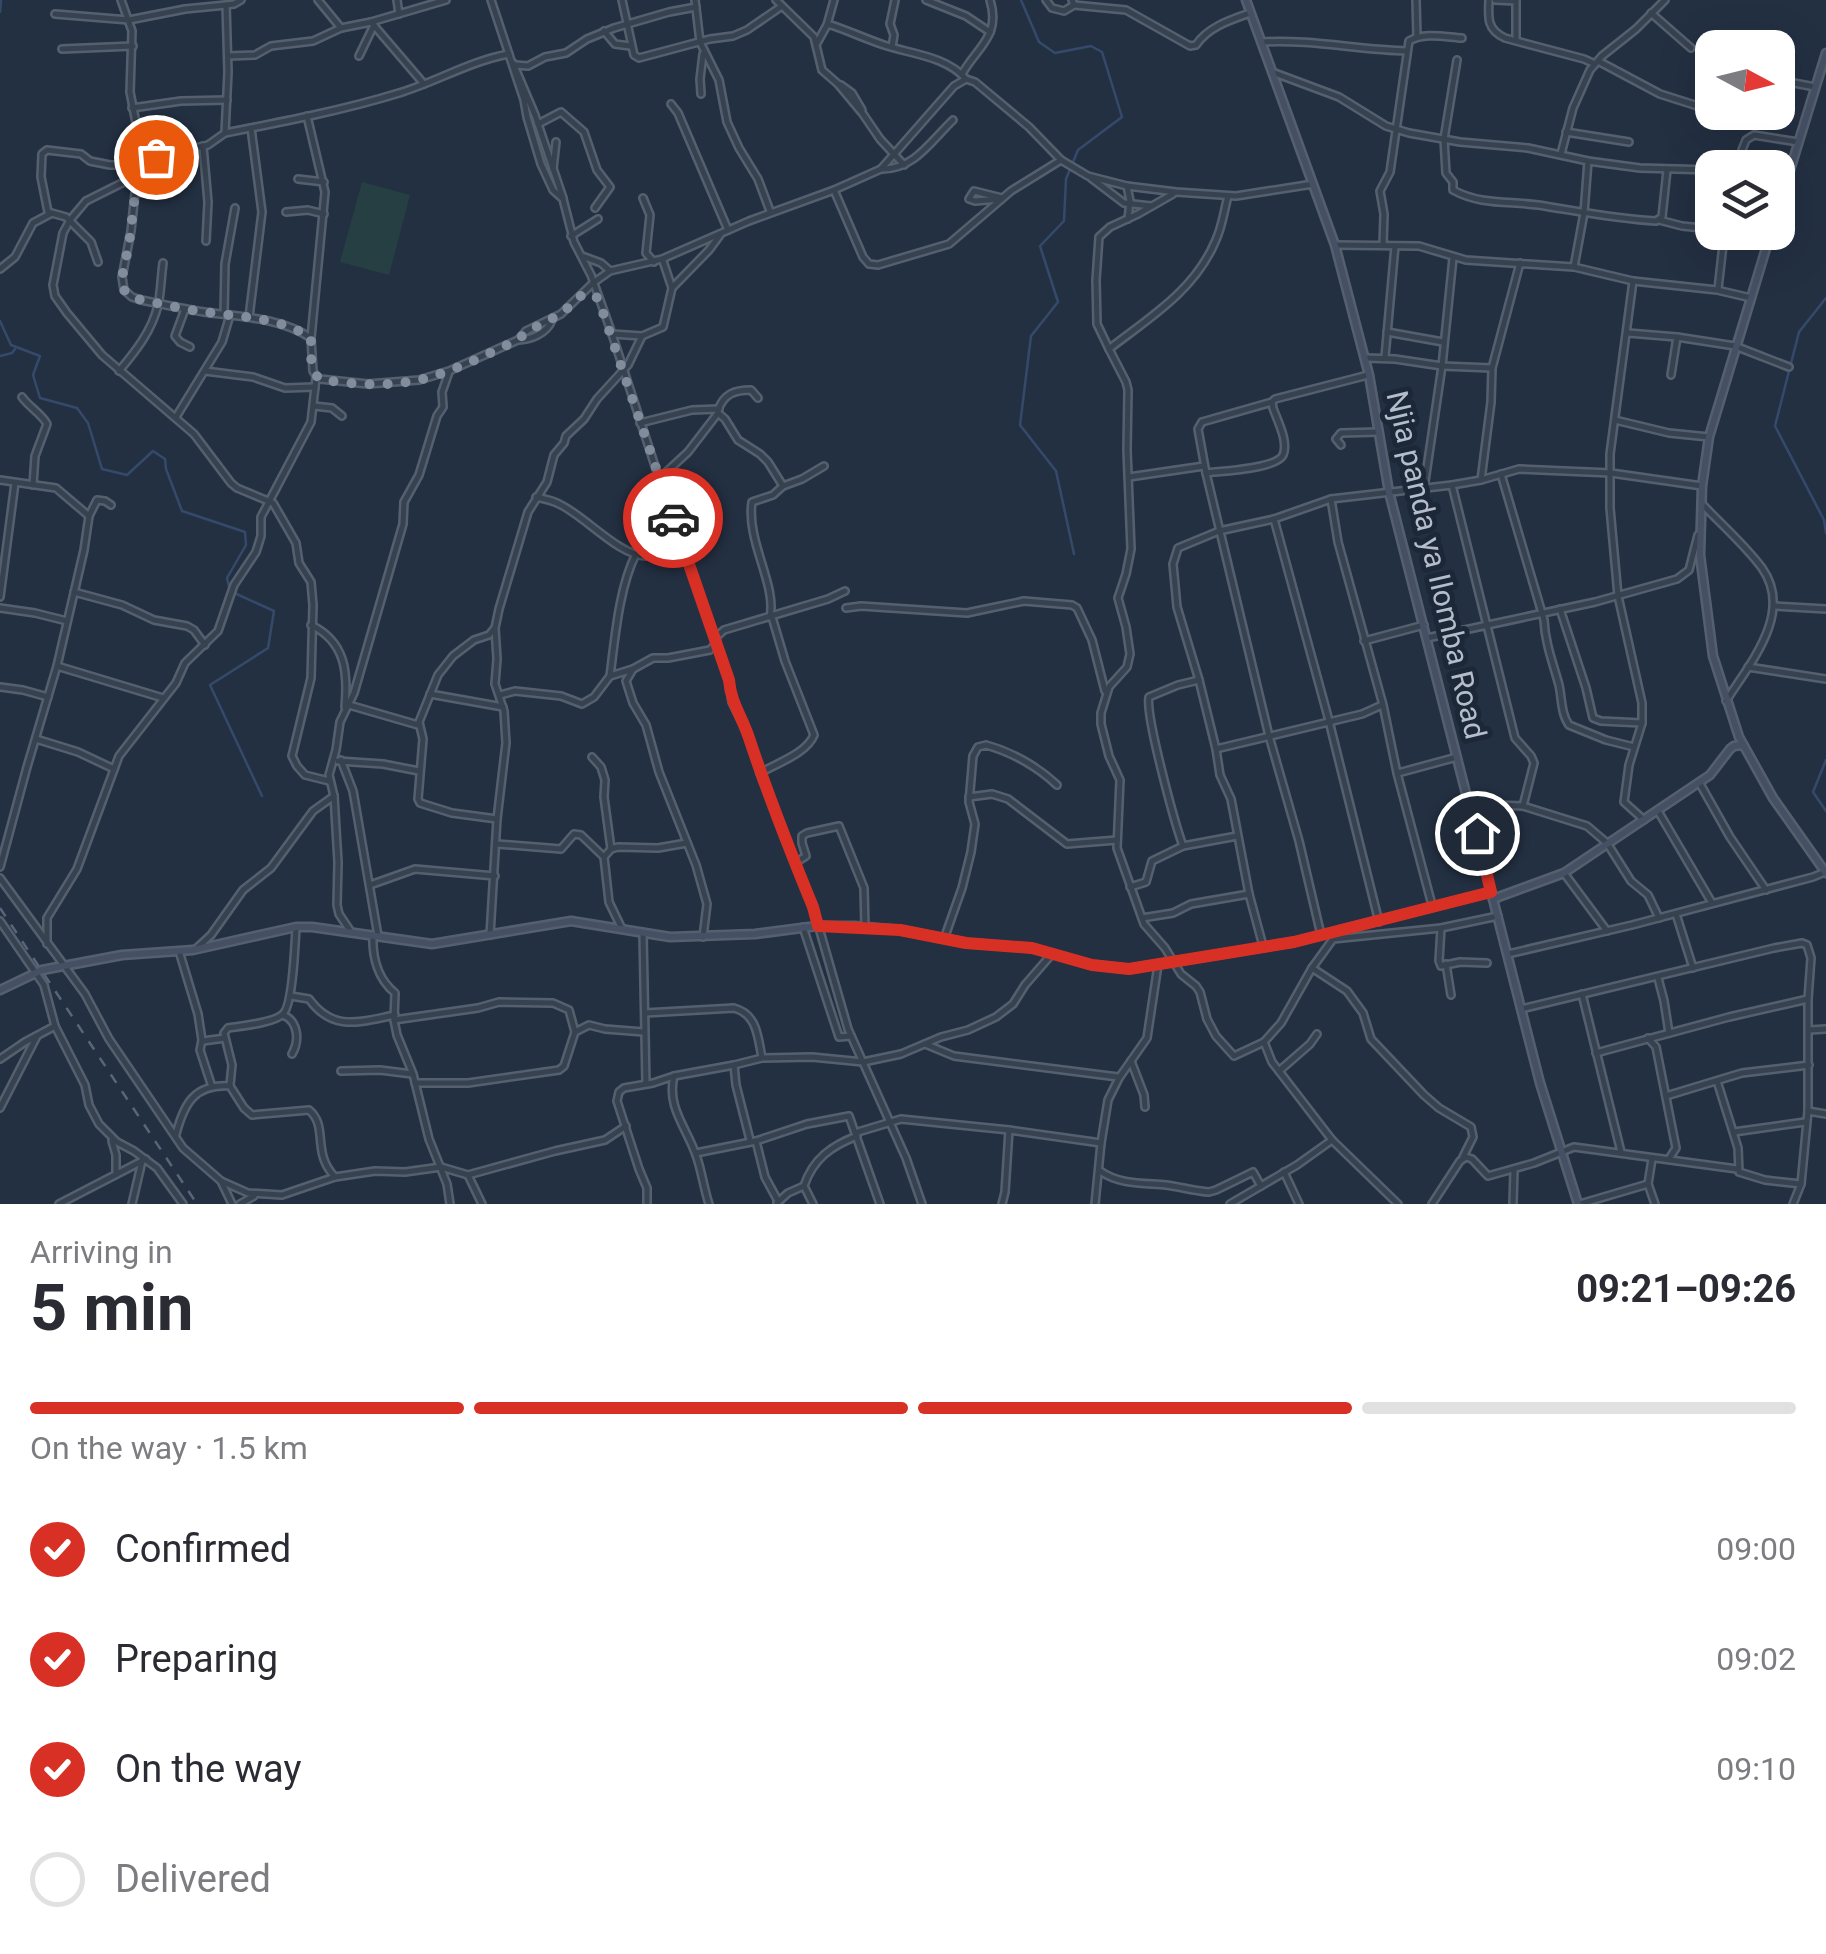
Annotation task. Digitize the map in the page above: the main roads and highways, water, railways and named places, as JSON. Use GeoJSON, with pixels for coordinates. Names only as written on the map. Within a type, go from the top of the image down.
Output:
{"type":"FeatureCollection","features":[{"type":"Feature","properties":{"kind":"main road","name":"Njia panda ya Ilomba Road"},"geometry":{"type":"LineString","coordinates":[[1246,0],[1335,245],[1369,375],[1390,492],[1492,896],[1540,1083],[1579,1204]]}},
{"type":"Feature","properties":{"kind":"main road"},"geometry":{"type":"LineString","coordinates":[[1795,150],[1826,53]]}},
{"type":"Feature","properties":{"kind":"main road"},"geometry":{"type":"LineString","coordinates":[[1765,250],[1710,437],[1702,486],[1700,555],[1713,656],[1742,745],[1772,798],[1826,873]]}},
{"type":"Feature","properties":{"kind":"main road"},"geometry":{"type":"LineString","coordinates":[[0,990],[36,972],[63,966],[122,955],[195,950],[296,927],[432,944],[571,921],[643,934],[704,937],[818,926],[866,927],[966,943],[1032,948],[1092,965],[1129,969],[1158,965],[1294,942],[1432,905],[1492,896],[1564,873],[1699,782],[1730,749],[1742,745]]}},
{"type":"Feature","properties":{"kind":"waterway"},"geometry":{"type":"LineString","coordinates":[[0,12],[1,0]]}},
{"type":"Feature","properties":{"kind":"waterway"},"geometry":{"type":"LineString","coordinates":[[1021,0],[1039,42],[1055,53],[1091,46],[1102,52],[1122,117],[1078,150],[1066,179],[1064,221],[1040,246],[1058,302],[1031,336],[1020,425],[1056,471],[1074,554]]}},
{"type":"Feature","properties":{"kind":"waterway"},"geometry":{"type":"LineString","coordinates":[[1826,298],[1799,332],[1775,426],[1824,520],[1826,533]]}},
{"type":"Feature","properties":{"kind":"waterway"},"geometry":{"type":"LineString","coordinates":[[0,321],[11,345],[40,356],[33,375],[40,398],[77,408],[88,423],[102,469],[127,475],[153,451],[165,459],[182,511],[245,532],[246,545],[227,578],[230,591],[274,611],[268,648],[210,685],[262,796]]}},
{"type":"Feature","properties":{"kind":"waterway"},"geometry":{"type":"LineString","coordinates":[[0,356],[15,349]]}},
{"type":"Feature","properties":{"kind":"waterway"},"geometry":{"type":"LineString","coordinates":[[1826,760],[1813,792],[1826,811]]}},
{"type":"Feature","properties":{"kind":"railway"},"geometry":{"type":"LineString","coordinates":[[0,908],[197,1204]]}}]}
